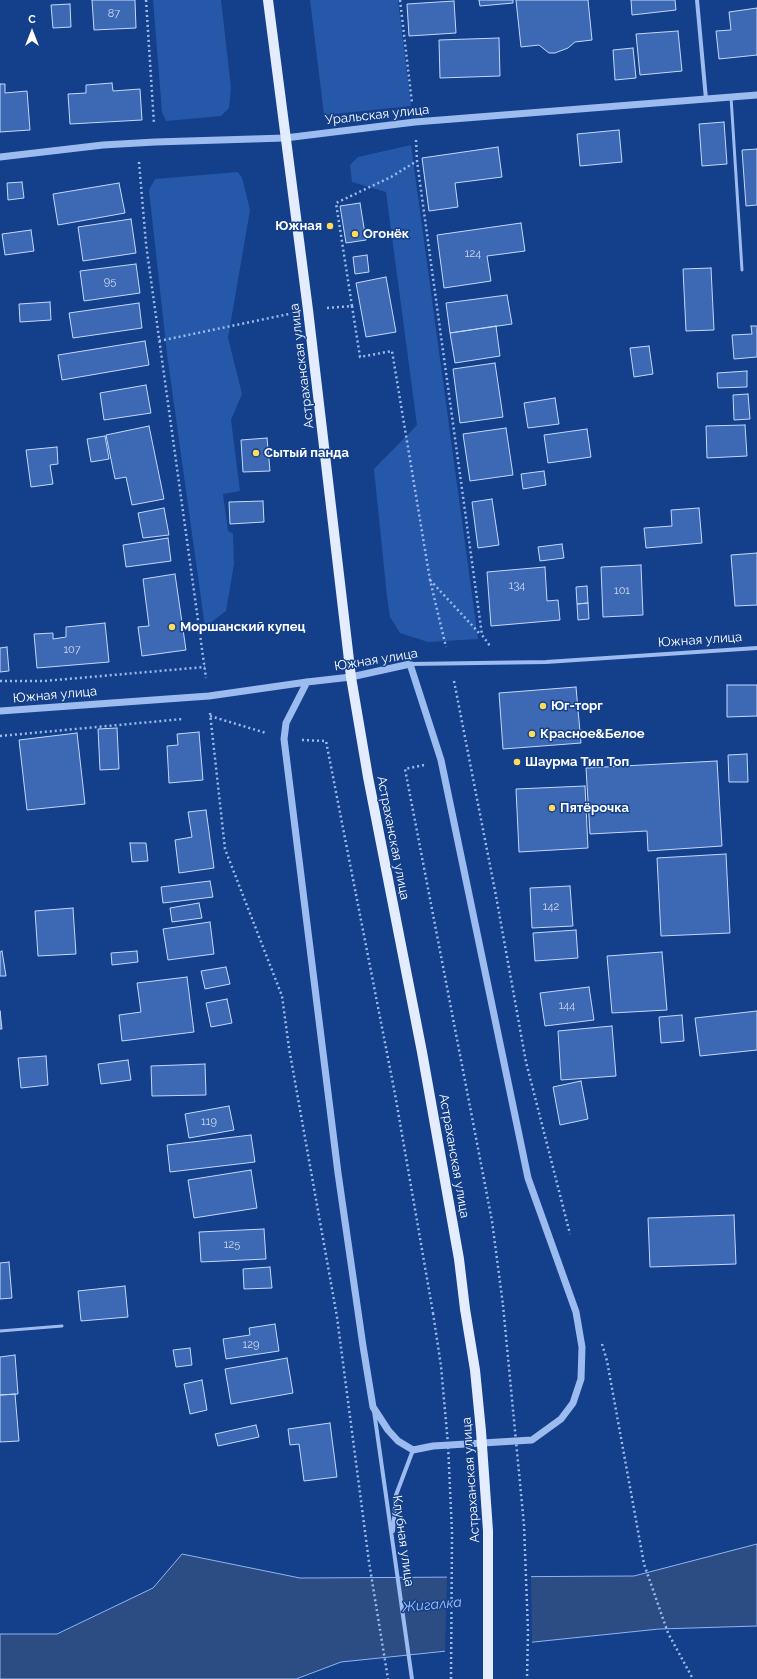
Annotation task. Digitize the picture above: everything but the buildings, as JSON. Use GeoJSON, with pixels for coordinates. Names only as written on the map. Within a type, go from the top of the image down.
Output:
{"type":"FeatureCollection","features":[{"type":"Feature","properties":{"kind":"main road","name":"Астраханская улица"},"geometry":{"type":"LineString","coordinates":[[268,0],[310,324],[351,677],[368,777],[422,1052],[459,1259],[476,1377],[488,1530],[488,1679]]}},
{"type":"Feature","properties":{"kind":"street"},"geometry":{"type":"LineString","coordinates":[[696,0],[706,100]]}},
{"type":"Feature","properties":{"kind":"street","name":"Уральская улица"},"geometry":{"type":"LineString","coordinates":[[0,157],[103,145],[285,138],[415,122],[706,100],[757,94]]}},
{"type":"Feature","properties":{"kind":"street","name":"Южная улица"},"geometry":{"type":"LineString","coordinates":[[0,712],[209,696],[351,677],[410,664],[546,662],[757,648]]}},
{"type":"Feature","properties":{"kind":"street"},"geometry":{"type":"LineString","coordinates":[[307,682],[286,723],[284,739],[338,1173],[373,1406],[388,1430],[398,1440],[413,1450],[433,1446],[532,1440],[561,1419],[573,1403],[581,1379],[582,1347],[576,1312],[528,1178],[441,760],[410,664]]}},
{"type":"Feature","properties":{"kind":"street","name":"Клубная улица"},"geometry":{"type":"LineString","coordinates":[[373,1406],[412,1679]]}},
{"type":"Feature","properties":{"kind":"street"},"geometry":{"type":"LineString","coordinates":[[392,1540],[396,1495],[413,1450]]}},
{"type":"Feature","properties":{"kind":"lane"},"geometry":{"type":"LineString","coordinates":[[731,97],[742,270]]}},
{"type":"Feature","properties":{"kind":"lane"},"geometry":{"type":"LineString","coordinates":[[0,1331],[62,1326]]}},
{"type":"Feature","properties":{"kind":"path"},"geometry":{"type":"LineString","coordinates":[[146,0],[156,142]]}},
{"type":"Feature","properties":{"kind":"path"},"geometry":{"type":"LineString","coordinates":[[400,0],[415,122],[417,161],[482,635]]}},
{"type":"Feature","properties":{"kind":"path"},"geometry":{"type":"LineString","coordinates":[[138,144],[146,244],[209,696],[225,849],[282,996],[289,1048],[337,1318],[369,1562],[388,1679]]}},
{"type":"Feature","properties":{"kind":"path"},"geometry":{"type":"LineString","coordinates":[[352,306],[336,203],[391,177],[417,161]]}},
{"type":"Feature","properties":{"kind":"path"},"geometry":{"type":"LineString","coordinates":[[430,580],[482,635],[500,662]]}},
{"type":"Feature","properties":{"kind":"path"},"geometry":{"type":"LineString","coordinates":[[0,682],[44,681],[205,667]]}},
{"type":"Feature","properties":{"kind":"path"},"geometry":{"type":"LineString","coordinates":[[210,716],[284,739],[326,741],[395,1094],[441,1366],[448,1444],[452,1533],[451,1679]]}},
{"type":"Feature","properties":{"kind":"path"},"geometry":{"type":"LineString","coordinates":[[0,736],[186,718]]}},
{"type":"Feature","properties":{"kind":"path"},"geometry":{"type":"LineString","coordinates":[[468,752],[405,769],[492,1221],[503,1304],[524,1525],[528,1631],[527,1679]]}},
{"type":"Feature","properties":{"kind":"path"},"geometry":{"type":"LineString","coordinates":[[644,1564],[668,1633],[693,1679]]}},
{"type":"Feature","properties":{"kind":"shaded area"},"geometry":{"type":"Polygon","coordinates":[[[153,0],[221,0],[231,88],[229,108],[221,116],[166,121],[162,112],[153,0]]]}},
{"type":"Feature","properties":{"kind":"shaded area"},"geometry":{"type":"Polygon","coordinates":[[[310,0],[398,0],[411,106],[324,115],[310,0]]]}},
{"type":"Feature","properties":{"kind":"shaded area"},"geometry":{"type":"Polygon","coordinates":[[[411,145],[478,639],[428,642],[400,633],[390,617],[387,597],[374,469],[417,425],[386,192],[352,182],[350,165],[358,157],[411,145]]]}},
{"type":"Feature","properties":{"kind":"shaded area"},"geometry":{"type":"Polygon","coordinates":[[[238,172],[242,178],[250,210],[228,338],[242,394],[231,420],[240,491],[223,494],[228,531],[233,534],[234,564],[226,611],[205,627],[167,354],[149,190],[155,179],[238,172]]]}},
{"type":"Feature","properties":{"kind":"water","name":"Жигалка"},"geometry":{"type":"Polygon","coordinates":[[[757,1544],[757,1626],[659,1629],[341,1662],[296,1679],[0,1679],[0,1634],[57,1634],[153,1588],[182,1554],[300,1578],[634,1576],[757,1544]]]}},
{"type":"Feature","properties":{"kind":"pier"},"geometry":{"type":"Polygon","coordinates":[[[531,1575],[532,1644],[445,1653],[447,1576],[531,1575]]]}},
{"type":"Feature","properties":{"kind":"place","name":"Южная"},"geometry":{"type":"Point","coordinates":[330,226]}},
{"type":"Feature","properties":{"kind":"place","name":"Огонёк"},"geometry":{"type":"Point","coordinates":[355,234]}},
{"type":"Feature","properties":{"kind":"place","name":"Сытый панда"},"geometry":{"type":"Point","coordinates":[256,453]}},
{"type":"Feature","properties":{"kind":"place","name":"Моршанский купец"},"geometry":{"type":"Point","coordinates":[172,627]}},
{"type":"Feature","properties":{"kind":"place","name":"Юг-торг"},"geometry":{"type":"Point","coordinates":[543,706]}},
{"type":"Feature","properties":{"kind":"place","name":"Красное&Белое"},"geometry":{"type":"Point","coordinates":[532,734]}},
{"type":"Feature","properties":{"kind":"place","name":"Шаурма Тип Топ"},"geometry":{"type":"Point","coordinates":[517,762]}},
{"type":"Feature","properties":{"kind":"place","name":"Пятёрочка"},"geometry":{"type":"Point","coordinates":[552,808]}}]}
